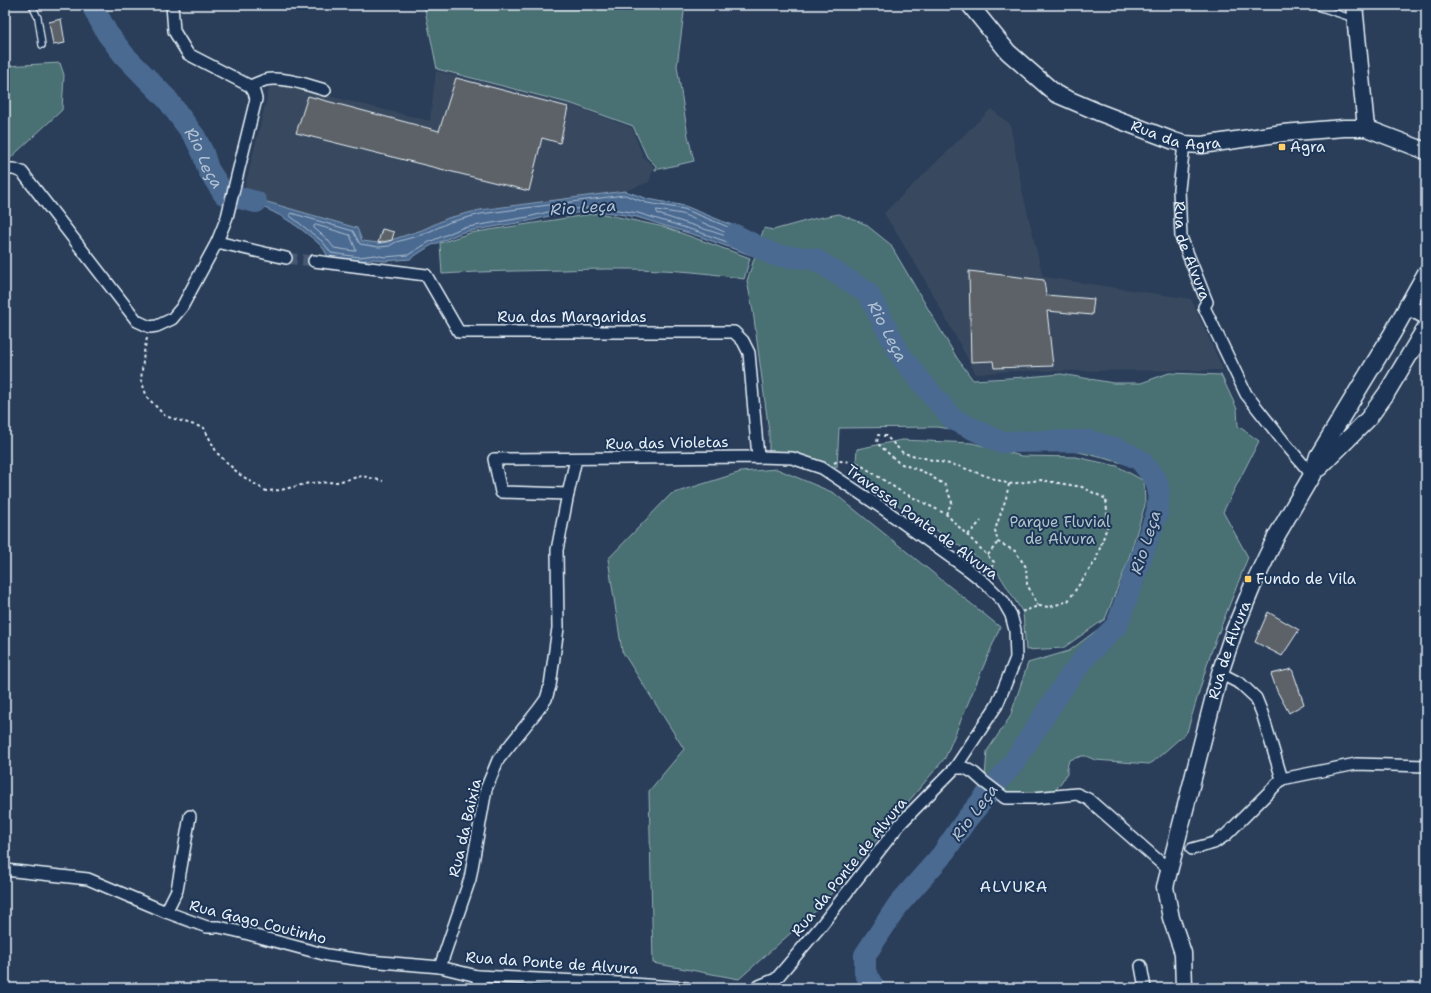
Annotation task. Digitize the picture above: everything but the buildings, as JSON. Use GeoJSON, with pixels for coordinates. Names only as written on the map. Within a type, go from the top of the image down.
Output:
{"type":"FeatureCollection","features":[{"type":"Feature","properties":{"kind":"street"},"geometry":{"type":"LineString","coordinates":[[5,169],[14,169],[22,172],[130,314],[137,321],[150,327],[157,326],[172,319],[182,307],[217,242],[227,217],[256,99],[250,86],[188,54],[174,31],[172,5]]}},
{"type":"Feature","properties":{"kind":"street","name":"Rua da Agra"},"geometry":{"type":"LineString","coordinates":[[970,5],[1008,52],[1056,94],[1098,112],[1184,144],[1202,145],[1283,133],[1344,128],[1366,128],[1424,151]]}},
{"type":"Feature","properties":{"kind":"street"},"geometry":{"type":"LineString","coordinates":[[1355,12],[1366,128]]}},
{"type":"Feature","properties":{"kind":"street"},"geometry":{"type":"LineString","coordinates":[[250,86],[266,80],[278,80],[290,81],[325,90]]}},
{"type":"Feature","properties":{"kind":"street","name":"Rua de Alvura"},"geometry":{"type":"LineString","coordinates":[[1184,144],[1180,189],[1181,237],[1207,302],[1204,307],[1246,394],[1283,441],[1312,474],[1277,535],[1234,631],[1220,673],[1165,886],[1171,918],[1183,954],[1185,981],[1184,988]]}},
{"type":"Feature","properties":{"kind":"street"},"geometry":{"type":"LineString","coordinates":[[217,242],[286,258]]}},
{"type":"Feature","properties":{"kind":"street","name":"Rua das Margaridas"},"geometry":{"type":"LineString","coordinates":[[314,261],[426,275],[458,332],[734,332],[743,341],[748,353],[758,457]]}},
{"type":"Feature","properties":{"kind":"street"},"geometry":{"type":"LineString","coordinates":[[1312,474],[1318,456],[1408,306],[1421,294],[1426,273]]}},
{"type":"Feature","properties":{"kind":"street"},"geometry":{"type":"LineString","coordinates":[[1408,306],[1426,316]]}},
{"type":"Feature","properties":{"kind":"street"},"geometry":{"type":"LineString","coordinates":[[1312,474],[1368,419],[1386,394],[1426,327]]}},
{"type":"Feature","properties":{"kind":"street","name":"Rua das Violetas"},"geometry":{"type":"LineString","coordinates":[[568,494],[501,492],[494,459],[758,457]]}},
{"type":"Feature","properties":{"kind":"street","name":"Travessa Ponte de Alvura"},"geometry":{"type":"LineString","coordinates":[[758,457],[792,458],[822,468],[885,510],[970,571],[985,583],[1002,601],[1011,616],[1015,630],[1016,658],[997,705],[954,768]]}},
{"type":"Feature","properties":{"kind":"street","name":"Rua da Baixia"},"geometry":{"type":"LineString","coordinates":[[440,967],[470,879],[486,790],[498,760],[546,699],[550,686],[558,628],[557,550],[576,459]]}},
{"type":"Feature","properties":{"kind":"street"},"geometry":{"type":"LineString","coordinates":[[1220,673],[1241,684],[1256,698],[1282,779]]}},
{"type":"Feature","properties":{"kind":"street"},"geometry":{"type":"LineString","coordinates":[[1192,850],[1214,843],[1226,835],[1282,779],[1356,764],[1426,766]]}},
{"type":"Feature","properties":{"kind":"street"},"geometry":{"type":"LineString","coordinates":[[954,768],[965,768],[974,773],[1005,798],[1034,798],[1077,794],[1088,799],[1169,870]]}},
{"type":"Feature","properties":{"kind":"street","name":"Rua da Ponte de Alvura"},"geometry":{"type":"LineString","coordinates":[[754,988],[776,979],[820,927],[900,824],[954,768]]}},
{"type":"Feature","properties":{"kind":"street"},"geometry":{"type":"LineString","coordinates":[[166,912],[177,890],[190,816]]}},
{"type":"Feature","properties":{"kind":"street","name":"Rua Gago Coutinho"},"geometry":{"type":"LineString","coordinates":[[5,870],[88,879],[166,912],[207,927],[219,927],[241,932],[327,955],[369,961],[440,967]]}},
{"type":"Feature","properties":{"kind":"street"},"geometry":{"type":"LineString","coordinates":[[1141,966],[1145,988]]}},
{"type":"Feature","properties":{"kind":"street","name":"Rua da Ponte de Alvura"},"geometry":{"type":"LineString","coordinates":[[440,967],[477,976],[686,988]]}},
{"type":"Feature","properties":{"kind":"street"},"geometry":{"type":"LineString","coordinates":[[477,976],[480,988]]}},
{"type":"Feature","properties":{"kind":"street"},"geometry":{"type":"LineString","coordinates":[[618,983],[629,988]]}},
{"type":"Feature","properties":{"kind":"lane"},"geometry":{"type":"LineString","coordinates":[[32,5],[38,18],[42,45]]}},
{"type":"Feature","properties":{"kind":"lane"},"geometry":{"type":"LineString","coordinates":[[1312,5],[1355,12]]}},
{"type":"Feature","properties":{"kind":"path"},"geometry":{"type":"LineString","coordinates":[[150,327],[144,352],[141,380],[147,397],[165,416],[204,428],[217,453],[239,474],[266,491],[281,490],[309,483],[337,482],[362,476],[383,481]]}},
{"type":"Feature","properties":{"kind":"path"},"geometry":{"type":"LineString","coordinates":[[946,514],[952,502],[945,485],[924,472],[899,463],[877,443],[878,435],[886,436],[904,453],[958,466],[1009,484],[1041,480],[1082,487],[1106,499],[1108,524],[1096,560],[1068,601],[1050,607],[1038,606],[1011,616]]}},
{"type":"Feature","properties":{"kind":"path"},"geometry":{"type":"LineString","coordinates":[[822,468],[838,461],[856,462],[900,491],[946,514],[994,562],[985,583]]}},
{"type":"Feature","properties":{"kind":"path"},"geometry":{"type":"LineString","coordinates":[[1009,484],[1006,498],[995,530],[998,542],[1015,551],[1026,567],[1027,584],[1038,606]]}},
{"type":"Feature","properties":{"kind":"path"},"geometry":{"type":"LineString","coordinates":[[968,535],[981,521]]}},
{"type":"Feature","properties":{"kind":"path"},"geometry":{"type":"LineString","coordinates":[[988,556],[998,542]]}},
{"type":"Feature","properties":{"kind":"shaded area"},"geometry":{"type":"Polygon","coordinates":[[[436,71],[568,104],[632,128],[643,157],[654,166],[649,182],[625,191],[480,210],[448,218],[422,230],[389,242],[379,243],[362,241],[357,228],[350,225],[243,195],[271,82],[430,121],[436,71]]]}},
{"type":"Feature","properties":{"kind":"shaded area"},"geometry":{"type":"Polygon","coordinates":[[[991,109],[1010,124],[1022,190],[1043,277],[1191,299],[1223,370],[1011,371],[976,374],[921,273],[884,213],[991,109]]]}},
{"type":"Feature","properties":{"kind":"green space"},"geometry":{"type":"Polygon","coordinates":[[[424,5],[685,5],[677,66],[688,136],[694,161],[655,170],[656,166],[647,157],[633,126],[572,104],[437,69],[424,5]]]}},
{"type":"Feature","properties":{"kind":"green space"},"geometry":{"type":"Polygon","coordinates":[[[60,63],[64,75],[62,110],[5,163],[5,66],[60,63]]]}},
{"type":"Feature","properties":{"kind":"green space"},"geometry":{"type":"Polygon","coordinates":[[[599,213],[664,227],[750,258],[744,279],[722,275],[677,271],[631,269],[502,271],[442,274],[440,243],[470,233],[599,213]]]}},
{"type":"Feature","properties":{"kind":"green space"},"geometry":{"type":"Polygon","coordinates":[[[839,214],[865,224],[890,244],[957,358],[973,380],[1061,374],[1113,383],[1141,383],[1169,373],[1221,375],[1237,409],[1238,426],[1259,441],[1223,512],[1248,557],[1210,655],[1187,732],[1153,762],[1149,764],[1095,760],[1086,756],[1069,760],[1067,774],[1053,794],[1006,795],[985,777],[987,751],[1010,717],[1028,663],[1069,651],[1109,621],[1149,513],[1150,486],[1135,466],[1079,452],[993,444],[959,430],[936,427],[839,428],[837,467],[794,456],[769,454],[769,432],[753,311],[747,281],[764,228],[773,230],[813,219],[839,214]]]}},
{"type":"Feature","properties":{"kind":"green space","name":"Parque Fluvial de Alvura"},"geometry":{"type":"Polygon","coordinates":[[[902,440],[972,443],[1021,456],[1076,457],[1117,466],[1144,481],[1145,505],[1127,564],[1105,619],[1063,648],[1026,650],[1023,613],[997,571],[855,476],[857,449],[902,440]]]}},
{"type":"Feature","properties":{"kind":"green space"},"geometry":{"type":"Polygon","coordinates":[[[777,469],[834,493],[1000,627],[945,758],[820,907],[739,979],[653,963],[649,791],[684,749],[622,651],[608,559],[671,494],[741,472],[777,469]]]}},
{"type":"Feature","properties":{"kind":"water"},"geometry":{"type":"Polygon","coordinates":[[[625,191],[648,199],[685,206],[744,230],[771,244],[751,255],[698,236],[637,217],[599,211],[553,215],[529,221],[463,232],[430,246],[410,259],[385,261],[375,259],[359,261],[328,257],[322,247],[311,237],[280,215],[256,205],[245,203],[235,204],[239,192],[243,195],[357,228],[362,241],[379,243],[389,242],[422,230],[448,218],[480,210],[625,191]]]}},
{"type":"Feature","properties":{"kind":"waterway","name":"Rio Leça"},"geometry":{"type":"LineString","coordinates":[[92,5],[107,33],[124,55],[167,99],[195,137],[203,153],[208,169],[224,194],[256,202]]}},
{"type":"Feature","properties":{"kind":"waterway","name":"Rio Leça"},"geometry":{"type":"LineString","coordinates":[[735,235],[774,255],[815,259],[868,293],[901,356],[953,419],[1000,442],[1088,441],[1118,449],[1140,460],[1156,480],[1159,493],[1157,513],[1117,625],[1086,656],[1069,678],[1014,762],[966,820],[942,855],[898,905],[865,955],[865,972],[874,988]]}},
{"type":"Feature","properties":{"kind":"tunnel"},"geometry":{"type":"LineString","coordinates":[[286,258],[314,261]]}},
{"type":"Feature","properties":{"kind":"place","name":"Agra"},"geometry":{"type":"Point","coordinates":[1282,147]}},
{"type":"Feature","properties":{"kind":"place","name":"Fundo de Vila"},"geometry":{"type":"Point","coordinates":[1248,579]}},
{"type":"Feature","properties":{"kind":"district","name":"ALVURA"},"geometry":{"type":"Point","coordinates":[1014,886]}}]}
